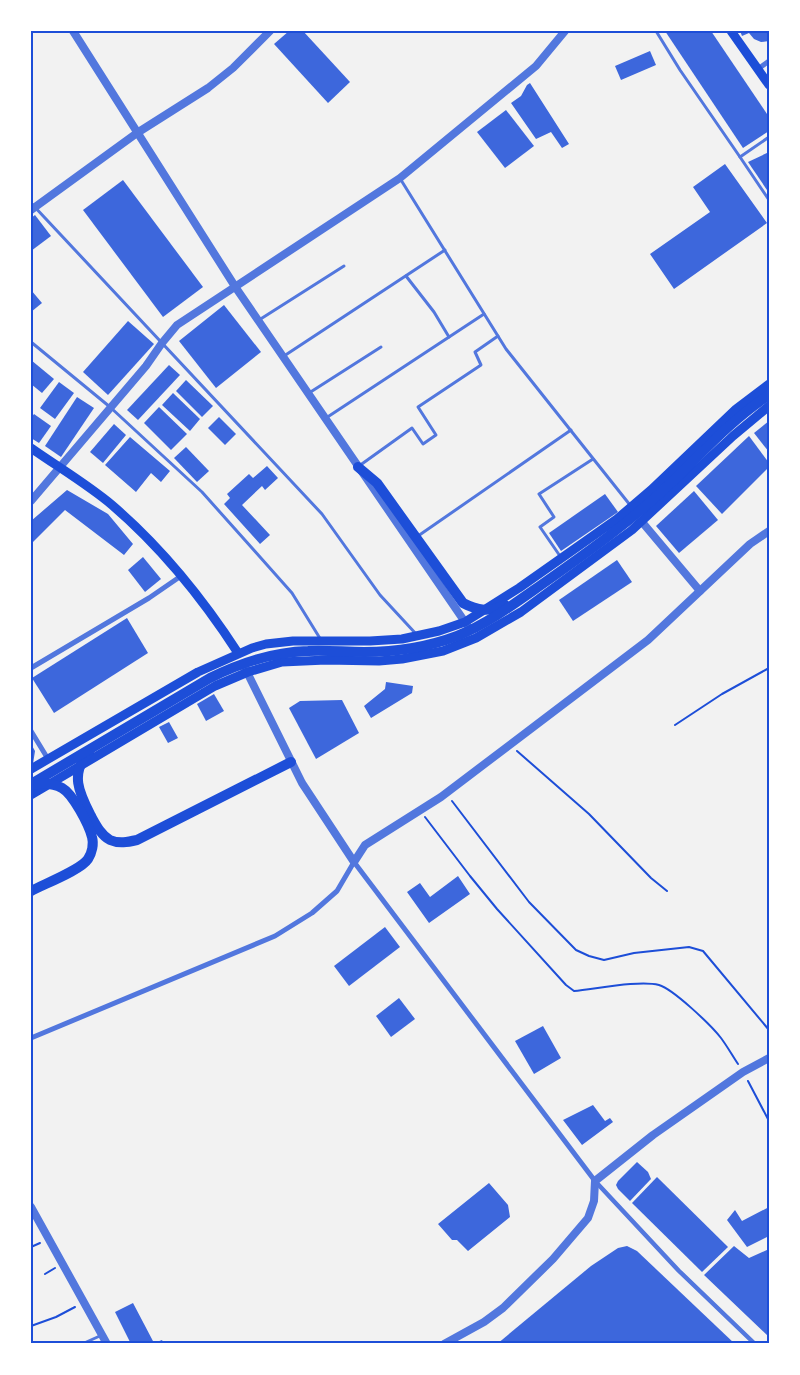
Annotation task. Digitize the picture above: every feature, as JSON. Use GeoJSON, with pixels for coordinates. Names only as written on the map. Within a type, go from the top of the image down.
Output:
{"type":"FeatureCollection","features":[{"type":"Feature","properties":{"kind":"main road"},"geometry":{"type":"LineString","coordinates":[[731,31],[769,85]]}},
{"type":"Feature","properties":{"kind":"main road"},"geometry":{"type":"LineString","coordinates":[[31,769],[198,672],[238,653],[266,644],[321,640],[370,641],[402,639],[465,622],[506,597],[632,508],[730,414],[769,384]]}},
{"type":"Feature","properties":{"kind":"main road"},"geometry":{"type":"LineString","coordinates":[[31,784],[210,678],[238,665],[268,657],[305,651],[373,652],[424,645],[456,636],[476,627],[522,598],[625,524],[726,429],[769,394]]}},
{"type":"Feature","properties":{"kind":"main road"},"geometry":{"type":"LineString","coordinates":[[31,795],[215,686],[248,672],[282,662],[301,660],[379,661],[409,658],[443,651],[476,638],[542,597],[608,550],[642,522],[733,436],[769,406]]}},
{"type":"Feature","properties":{"kind":"main road"},"geometry":{"type":"LineString","coordinates":[[31,448],[112,505],[152,544],[212,615],[238,653]]}},
{"type":"Feature","properties":{"kind":"main road"},"geometry":{"type":"LineString","coordinates":[[358,467],[377,483],[463,603],[478,610],[487,610],[522,598]]}},
{"type":"Feature","properties":{"kind":"main road"},"geometry":{"type":"LineString","coordinates":[[93,748],[82,762],[79,770],[78,789],[98,829],[108,839],[115,842],[136,840],[291,762]]}},
{"type":"Feature","properties":{"kind":"main road"},"geometry":{"type":"LineString","coordinates":[[31,784],[55,785],[67,792],[90,830],[93,842],[90,855],[82,865],[31,891]]}},
{"type":"Feature","properties":{"kind":"street"},"geometry":{"type":"LineString","coordinates":[[73,31],[236,288],[476,638]]}},
{"type":"Feature","properties":{"kind":"street"},"geometry":{"type":"LineString","coordinates":[[32,207],[137,133],[208,88],[232,68],[270,31]]}},
{"type":"Feature","properties":{"kind":"street"},"geometry":{"type":"LineString","coordinates":[[31,501],[146,366],[162,343],[178,325],[400,178],[536,66],[565,31]]}},
{"type":"Feature","properties":{"kind":"street"},"geometry":{"type":"LineString","coordinates":[[758,69],[769,62]]}},
{"type":"Feature","properties":{"kind":"street"},"geometry":{"type":"LineString","coordinates":[[642,522],[700,591]]}},
{"type":"Feature","properties":{"kind":"street"},"geometry":{"type":"LineString","coordinates":[[31,1038],[275,936],[312,913],[337,891],[365,845],[446,793],[648,640],[750,544],[769,531]]}},
{"type":"Feature","properties":{"kind":"street"},"geometry":{"type":"LineString","coordinates":[[31,668],[149,598],[181,576]]}},
{"type":"Feature","properties":{"kind":"street"},"geometry":{"type":"LineString","coordinates":[[238,653],[302,783],[354,862],[595,1181],[680,1271],[755,1344]]}},
{"type":"Feature","properties":{"kind":"street"},"geometry":{"type":"LineString","coordinates":[[31,731],[48,760]]}},
{"type":"Feature","properties":{"kind":"street"},"geometry":{"type":"LineString","coordinates":[[444,1344],[484,1322],[503,1308],[553,1259],[588,1218],[594,1201],[595,1181],[653,1135],[743,1072],[769,1058]]}},
{"type":"Feature","properties":{"kind":"street"},"geometry":{"type":"LineString","coordinates":[[31,1207],[107,1344]]}},
{"type":"Feature","properties":{"kind":"lane"},"geometry":{"type":"LineString","coordinates":[[656,31],[680,70],[769,200]]}},
{"type":"Feature","properties":{"kind":"lane"},"geometry":{"type":"LineString","coordinates":[[740,157],[769,137]]}},
{"type":"Feature","properties":{"kind":"lane"},"geometry":{"type":"LineString","coordinates":[[400,178],[506,349],[632,508]]}},
{"type":"Feature","properties":{"kind":"lane"},"geometry":{"type":"LineString","coordinates":[[32,207],[322,514],[380,595],[418,636]]}},
{"type":"Feature","properties":{"kind":"lane"},"geometry":{"type":"LineString","coordinates":[[283,357],[445,250]]}},
{"type":"Feature","properties":{"kind":"lane"},"geometry":{"type":"LineString","coordinates":[[258,320],[344,266]]}},
{"type":"Feature","properties":{"kind":"lane"},"geometry":{"type":"LineString","coordinates":[[406,276],[434,312],[449,337]]}},
{"type":"Feature","properties":{"kind":"lane"},"geometry":{"type":"LineString","coordinates":[[325,418],[484,314]]}},
{"type":"Feature","properties":{"kind":"lane"},"geometry":{"type":"LineString","coordinates":[[358,467],[412,428],[423,444],[436,435],[418,407],[481,365],[475,352],[498,336]]}},
{"type":"Feature","properties":{"kind":"lane"},"geometry":{"type":"LineString","coordinates":[[31,342],[110,407],[202,492],[292,593],[321,640]]}},
{"type":"Feature","properties":{"kind":"lane"},"geometry":{"type":"LineString","coordinates":[[308,394],[382,347]]}},
{"type":"Feature","properties":{"kind":"lane"},"geometry":{"type":"LineString","coordinates":[[410,542],[570,430]]}},
{"type":"Feature","properties":{"kind":"lane"},"geometry":{"type":"LineString","coordinates":[[561,559],[540,527],[554,517],[539,494],[593,459]]}},
{"type":"Feature","properties":{"kind":"lane"},"geometry":{"type":"LineString","coordinates":[[82,1344],[102,1335]]}},
{"type":"Feature","properties":{"kind":"path"},"geometry":{"type":"LineString","coordinates":[[674,725],[722,694],[769,668]]}},
{"type":"Feature","properties":{"kind":"path"},"geometry":{"type":"LineString","coordinates":[[510,745],[589,814],[667,892]]}},
{"type":"Feature","properties":{"kind":"path"},"geometry":{"type":"LineString","coordinates":[[446,793],[529,902],[576,950],[604,960],[634,953],[689,947],[703,951],[769,1030]]}},
{"type":"Feature","properties":{"kind":"path"},"geometry":{"type":"LineString","coordinates":[[420,810],[498,909],[566,985],[574,991],[624,985],[652,984],[661,986],[680,999],[720,1036],[743,1072],[769,1121]]}},
{"type":"Feature","properties":{"kind":"path"},"geometry":{"type":"LineString","coordinates":[[31,1326],[56,1317],[84,1302]]}},
{"type":"Feature","properties":{"kind":"building"},"geometry":{"type":"Polygon","coordinates":[[[289,31],[303,31],[350,82],[328,103],[274,44],[289,31]]]}},
{"type":"Feature","properties":{"kind":"building"},"geometry":{"type":"Polygon","coordinates":[[[665,31],[711,31],[769,117],[769,131],[743,148],[665,31]]]}},
{"type":"Feature","properties":{"kind":"building"},"geometry":{"type":"Polygon","coordinates":[[[740,31],[769,31],[769,41],[761,42],[754,39],[749,33],[742,36],[740,31]]]}},
{"type":"Feature","properties":{"kind":"building"},"geometry":{"type":"Polygon","coordinates":[[[650,51],[656,65],[621,80],[615,66],[650,51]]]}},
{"type":"Feature","properties":{"kind":"building"},"geometry":{"type":"Polygon","coordinates":[[[530,83],[569,144],[562,148],[551,132],[536,139],[511,103],[521,96],[530,83]]]}},
{"type":"Feature","properties":{"kind":"building"},"geometry":{"type":"Polygon","coordinates":[[[506,110],[534,146],[505,168],[477,132],[506,110]]]}},
{"type":"Feature","properties":{"kind":"building"},"geometry":{"type":"Polygon","coordinates":[[[769,152],[769,193],[748,162],[769,152]]]}},
{"type":"Feature","properties":{"kind":"building"},"geometry":{"type":"Polygon","coordinates":[[[725,164],[767,223],[674,289],[650,254],[710,212],[693,187],[725,164]]]}},
{"type":"Feature","properties":{"kind":"building"},"geometry":{"type":"Polygon","coordinates":[[[123,180],[203,287],[163,317],[83,210],[123,180]]]}},
{"type":"Feature","properties":{"kind":"building"},"geometry":{"type":"Polygon","coordinates":[[[35,215],[51,236],[31,251],[31,218],[35,215]]]}},
{"type":"Feature","properties":{"kind":"building"},"geometry":{"type":"Polygon","coordinates":[[[31,290],[42,303],[31,312],[31,290]]]}},
{"type":"Feature","properties":{"kind":"building"},"geometry":{"type":"Polygon","coordinates":[[[224,305],[261,352],[216,388],[179,341],[224,305]]]}},
{"type":"Feature","properties":{"kind":"building"},"geometry":{"type":"Polygon","coordinates":[[[128,321],[154,344],[108,395],[83,372],[128,321]]]}},
{"type":"Feature","properties":{"kind":"building"},"geometry":{"type":"Polygon","coordinates":[[[31,360],[54,379],[42,393],[31,384],[31,360]]]}},
{"type":"Feature","properties":{"kind":"building"},"geometry":{"type":"Polygon","coordinates":[[[169,365],[180,375],[138,420],[127,410],[169,365]]]}},
{"type":"Feature","properties":{"kind":"building"},"geometry":{"type":"Polygon","coordinates":[[[186,380],[213,406],[202,417],[176,391],[186,380]]]}},
{"type":"Feature","properties":{"kind":"building"},"geometry":{"type":"Polygon","coordinates":[[[59,382],[74,393],[55,419],[40,408],[59,382]]]}},
{"type":"Feature","properties":{"kind":"building"},"geometry":{"type":"Polygon","coordinates":[[[173,393],[200,419],[190,431],[162,405],[173,393]]]}},
{"type":"Feature","properties":{"kind":"building"},"geometry":{"type":"Polygon","coordinates":[[[77,397],[94,408],[61,457],[45,446],[77,397]]]}},
{"type":"Feature","properties":{"kind":"building"},"geometry":{"type":"Polygon","coordinates":[[[159,407],[187,434],[171,450],[144,423],[159,407]]]}},
{"type":"Feature","properties":{"kind":"building"},"geometry":{"type":"Polygon","coordinates":[[[34,414],[51,426],[39,443],[31,438],[31,418],[34,414]]]}},
{"type":"Feature","properties":{"kind":"building"},"geometry":{"type":"Polygon","coordinates":[[[219,417],[236,434],[225,445],[208,428],[219,417]]]}},
{"type":"Feature","properties":{"kind":"building"},"geometry":{"type":"Polygon","coordinates":[[[769,421],[769,452],[754,433],[769,421]]]}},
{"type":"Feature","properties":{"kind":"building"},"geometry":{"type":"Polygon","coordinates":[[[114,424],[126,435],[103,463],[90,452],[114,424]]]}},
{"type":"Feature","properties":{"kind":"building"},"geometry":{"type":"Polygon","coordinates":[[[749,436],[769,463],[769,467],[722,514],[696,486],[749,436]]]}},
{"type":"Feature","properties":{"kind":"building"},"geometry":{"type":"Polygon","coordinates":[[[130,437],[170,471],[161,482],[151,473],[136,492],[105,465],[130,437]]]}},
{"type":"Feature","properties":{"kind":"building"},"geometry":{"type":"Polygon","coordinates":[[[186,447],[209,471],[197,482],[174,458],[186,447]]]}},
{"type":"Feature","properties":{"kind":"building"},"geometry":{"type":"Polygon","coordinates":[[[267,466],[278,478],[265,490],[262,486],[242,505],[270,535],[260,544],[224,504],[230,498],[227,494],[249,474],[253,478],[267,466]]]}},
{"type":"Feature","properties":{"kind":"building"},"geometry":{"type":"Polygon","coordinates":[[[67,490],[108,514],[133,544],[124,555],[65,510],[31,544],[31,521],[67,490]]]}},
{"type":"Feature","properties":{"kind":"building"},"geometry":{"type":"Polygon","coordinates":[[[694,491],[718,520],[679,553],[656,526],[694,491]]]}},
{"type":"Feature","properties":{"kind":"building"},"geometry":{"type":"Polygon","coordinates":[[[605,494],[618,512],[561,551],[549,533],[605,494]]]}},
{"type":"Feature","properties":{"kind":"building"},"geometry":{"type":"Polygon","coordinates":[[[143,557],[161,579],[145,592],[128,570],[143,557]]]}},
{"type":"Feature","properties":{"kind":"building"},"geometry":{"type":"Polygon","coordinates":[[[617,560],[632,582],[573,621],[559,600],[617,560]]]}},
{"type":"Feature","properties":{"kind":"building"},"geometry":{"type":"Polygon","coordinates":[[[127,618],[148,653],[54,713],[32,678],[127,618]]]}},
{"type":"Feature","properties":{"kind":"building"},"geometry":{"type":"Polygon","coordinates":[[[386,682],[413,686],[412,693],[371,718],[364,706],[385,689],[386,682]]]}},
{"type":"Feature","properties":{"kind":"building"},"geometry":{"type":"Polygon","coordinates":[[[214,694],[224,711],[206,721],[197,704],[214,694]]]}},
{"type":"Feature","properties":{"kind":"building"},"geometry":{"type":"Polygon","coordinates":[[[342,700],[359,733],[316,759],[289,708],[300,701],[342,700]]]}},
{"type":"Feature","properties":{"kind":"building"},"geometry":{"type":"Polygon","coordinates":[[[169,722],[178,738],[168,743],[159,727],[169,722]]]}},
{"type":"Feature","properties":{"kind":"building"},"geometry":{"type":"Polygon","coordinates":[[[31,744],[35,751],[33,764],[31,765],[31,744]]]}},
{"type":"Feature","properties":{"kind":"building"},"geometry":{"type":"Polygon","coordinates":[[[458,876],[470,894],[429,923],[407,892],[420,883],[430,897],[458,876]]]}},
{"type":"Feature","properties":{"kind":"building"},"geometry":{"type":"Polygon","coordinates":[[[385,927],[400,947],[349,986],[334,966],[385,927]]]}},
{"type":"Feature","properties":{"kind":"building"},"geometry":{"type":"Polygon","coordinates":[[[399,998],[415,1019],[391,1037],[376,1016],[399,998]]]}},
{"type":"Feature","properties":{"kind":"building"},"geometry":{"type":"Polygon","coordinates":[[[543,1026],[561,1058],[534,1074],[515,1041],[543,1026]]]}},
{"type":"Feature","properties":{"kind":"building"},"geometry":{"type":"Polygon","coordinates":[[[593,1105],[605,1121],[610,1118],[613,1122],[582,1145],[563,1120],[593,1105]]]}},
{"type":"Feature","properties":{"kind":"building"},"geometry":{"type":"Polygon","coordinates":[[[637,1162],[648,1172],[651,1179],[630,1201],[616,1185],[637,1162]]]}},
{"type":"Feature","properties":{"kind":"building"},"geometry":{"type":"Polygon","coordinates":[[[657,1177],[728,1247],[702,1272],[632,1203],[657,1177]]]}},
{"type":"Feature","properties":{"kind":"building"},"geometry":{"type":"Polygon","coordinates":[[[489,1183],[508,1205],[510,1217],[468,1251],[457,1240],[452,1240],[438,1224],[489,1183]]]}},
{"type":"Feature","properties":{"kind":"building"},"geometry":{"type":"Polygon","coordinates":[[[769,1207],[769,1236],[747,1247],[727,1220],[735,1210],[742,1221],[769,1207]]]}},
{"type":"Feature","properties":{"kind":"building"},"geometry":{"type":"Polygon","coordinates":[[[627,1246],[637,1251],[735,1344],[497,1344],[591,1266],[618,1248],[627,1246]]]}},
{"type":"Feature","properties":{"kind":"building"},"geometry":{"type":"Polygon","coordinates":[[[734,1246],[749,1258],[769,1249],[768,1336],[704,1275],[734,1246]]]}},
{"type":"Feature","properties":{"kind":"building"},"geometry":{"type":"Polygon","coordinates":[[[133,1303],[154,1343],[162,1340],[164,1344],[131,1344],[115,1312],[133,1303]]]}}]}
